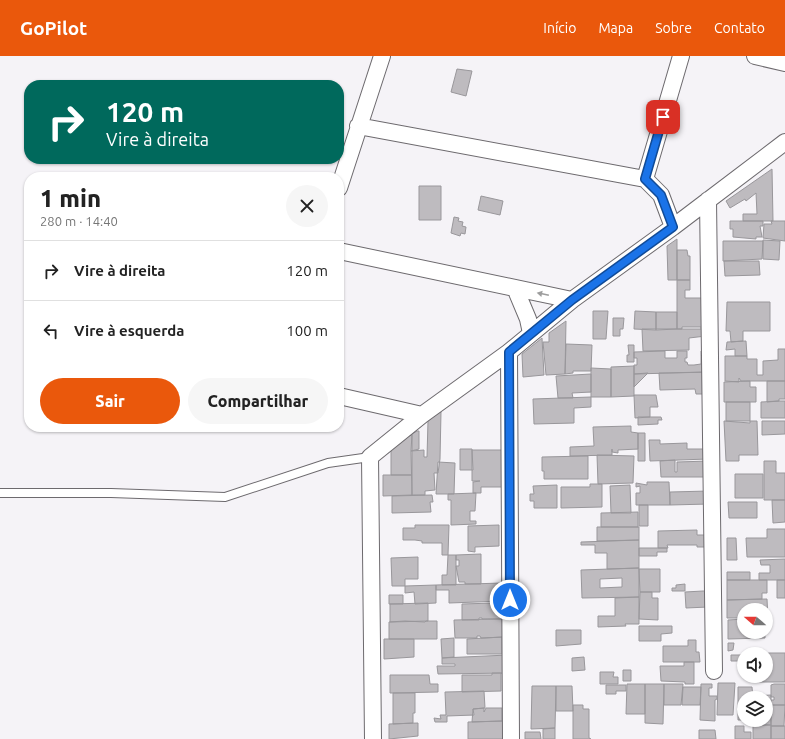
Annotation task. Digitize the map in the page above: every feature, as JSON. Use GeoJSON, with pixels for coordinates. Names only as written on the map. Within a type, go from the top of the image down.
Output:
{"type":"FeatureCollection","features":[{"type":"Feature","properties":{"kind":"street"},"geometry":{"type":"LineString","coordinates":[[344,172],[382,56]]}},
{"type":"Feature","properties":{"kind":"street"},"geometry":{"type":"LineString","coordinates":[[645,179],[681,56]]}},
{"type":"Feature","properties":{"kind":"street"},"geometry":{"type":"LineString","coordinates":[[755,56],[785,63]]}},
{"type":"Feature","properties":{"kind":"street"},"geometry":{"type":"LineString","coordinates":[[358,126],[645,179],[661,195],[673,227]]}},
{"type":"Feature","properties":{"kind":"street"},"geometry":{"type":"LineString","coordinates":[[373,739],[370,457],[422,415],[509,352],[572,300],[673,227],[785,142]]}},
{"type":"Feature","properties":{"kind":"street"},"geometry":{"type":"LineString","coordinates":[[708,200],[714,671]]}},
{"type":"Feature","properties":{"kind":"street"},"geometry":{"type":"LineString","coordinates":[[344,251],[572,300]]}},
{"type":"Feature","properties":{"kind":"street"},"geometry":{"type":"LineString","coordinates":[[515,288],[528,318],[531,333]]}},
{"type":"Feature","properties":{"kind":"street"},"geometry":{"type":"LineString","coordinates":[[509,352],[511,739]]}},
{"type":"Feature","properties":{"kind":"street"},"geometry":{"type":"LineString","coordinates":[[344,397],[422,415]]}},
{"type":"Feature","properties":{"kind":"lane"},"geometry":{"type":"LineString","coordinates":[[0,493],[111,493],[225,497],[328,463],[370,457]]}},
{"type":"Feature","properties":{"kind":"building"},"geometry":{"type":"Polygon","coordinates":[[[457,69],[472,71],[466,96],[451,92],[457,69]]]}},
{"type":"Feature","properties":{"kind":"building"},"geometry":{"type":"Polygon","coordinates":[[[772,169],[773,221],[743,221],[743,214],[757,214],[756,193],[746,201],[745,199],[730,208],[726,201],[772,169]]]}},
{"type":"Feature","properties":{"kind":"building"},"geometry":{"type":"Polygon","coordinates":[[[419,186],[441,186],[441,220],[419,220],[419,186]]]}},
{"type":"Feature","properties":{"kind":"building"},"geometry":{"type":"Polygon","coordinates":[[[481,196],[503,201],[500,215],[478,210],[481,196]]]}},
{"type":"Feature","properties":{"kind":"building"},"geometry":{"type":"Polygon","coordinates":[[[454,217],[459,218],[458,221],[463,222],[462,226],[466,227],[465,234],[461,233],[460,236],[451,233],[454,217]]]}},
{"type":"Feature","properties":{"kind":"building"},"geometry":{"type":"Polygon","coordinates":[[[730,221],[763,221],[763,226],[760,226],[762,237],[756,237],[756,239],[733,237],[733,229],[730,229],[730,221]]]}},
{"type":"Feature","properties":{"kind":"building"},"geometry":{"type":"Polygon","coordinates":[[[771,221],[785,221],[785,241],[763,238],[764,224],[772,224],[771,221]]]}},
{"type":"Feature","properties":{"kind":"building"},"geometry":{"type":"Polygon","coordinates":[[[677,239],[677,280],[668,280],[667,246],[677,239]]]}},
{"type":"Feature","properties":{"kind":"building"},"geometry":{"type":"Polygon","coordinates":[[[763,240],[780,241],[779,260],[763,259],[763,240]]]}},
{"type":"Feature","properties":{"kind":"building"},"geometry":{"type":"Polygon","coordinates":[[[723,241],[763,241],[762,259],[723,261],[723,241]]]}},
{"type":"Feature","properties":{"kind":"building"},"geometry":{"type":"Polygon","coordinates":[[[677,250],[687,250],[688,256],[690,256],[690,280],[677,280],[677,250]]]}},
{"type":"Feature","properties":{"kind":"building"},"geometry":{"type":"Polygon","coordinates":[[[724,261],[759,261],[760,275],[725,276],[724,261]]]}},
{"type":"Feature","properties":{"kind":"building"},"geometry":{"type":"Polygon","coordinates":[[[677,280],[690,280],[690,290],[685,290],[685,298],[708,298],[709,329],[701,329],[701,327],[682,327],[682,329],[677,329],[677,280]]]}},
{"type":"Feature","properties":{"kind":"building"},"geometry":{"type":"Polygon","coordinates":[[[727,302],[770,302],[770,331],[743,331],[743,341],[731,342],[730,331],[726,331],[727,302]]]}},
{"type":"Feature","properties":{"kind":"building"},"geometry":{"type":"Polygon","coordinates":[[[593,311],[608,311],[606,339],[593,339],[593,311]]]}},
{"type":"Feature","properties":{"kind":"building"},"geometry":{"type":"Polygon","coordinates":[[[635,311],[656,312],[656,330],[634,329],[635,311]]]}},
{"type":"Feature","properties":{"kind":"building"},"geometry":{"type":"Polygon","coordinates":[[[656,312],[677,312],[677,329],[656,330],[656,312]]]}},
{"type":"Feature","properties":{"kind":"building"},"geometry":{"type":"Polygon","coordinates":[[[613,318],[624,318],[623,329],[620,329],[620,336],[613,336],[613,318]]]}},
{"type":"Feature","properties":{"kind":"building"},"geometry":{"type":"Polygon","coordinates":[[[566,321],[565,374],[546,375],[543,342],[549,342],[549,333],[566,321]]]}},
{"type":"Feature","properties":{"kind":"building"},"geometry":{"type":"Polygon","coordinates":[[[642,329],[706,329],[706,336],[689,338],[689,350],[643,351],[642,329]]]}},
{"type":"Feature","properties":{"kind":"building"},"geometry":{"type":"Polygon","coordinates":[[[542,338],[544,375],[523,377],[522,354],[542,338]]]}},
{"type":"Feature","properties":{"kind":"building"},"geometry":{"type":"Polygon","coordinates":[[[746,341],[747,356],[735,356],[735,349],[726,350],[727,342],[746,341]]]}},
{"type":"Feature","properties":{"kind":"building"},"geometry":{"type":"Polygon","coordinates":[[[566,344],[592,345],[591,371],[573,371],[573,373],[565,374],[566,344]]]}},
{"type":"Feature","properties":{"kind":"building"},"geometry":{"type":"Polygon","coordinates":[[[628,345],[634,345],[634,362],[627,362],[627,355],[629,355],[628,345]]]}},
{"type":"Feature","properties":{"kind":"building"},"geometry":{"type":"Polygon","coordinates":[[[778,349],[785,349],[785,381],[741,381],[739,378],[739,382],[725,381],[725,356],[747,356],[747,359],[757,359],[757,375],[763,375],[763,361],[778,360],[778,349]]]}},
{"type":"Feature","properties":{"kind":"building"},"geometry":{"type":"Polygon","coordinates":[[[665,351],[665,358],[677,358],[677,351],[687,351],[687,358],[685,358],[685,362],[687,362],[688,365],[694,365],[701,364],[701,351],[708,351],[708,372],[634,374],[634,365],[637,365],[637,358],[634,358],[634,352],[665,351]]]}},
{"type":"Feature","properties":{"kind":"building"},"geometry":{"type":"Polygon","coordinates":[[[634,366],[634,396],[611,397],[611,367],[634,366]]]}},
{"type":"Feature","properties":{"kind":"building"},"geometry":{"type":"Polygon","coordinates":[[[591,368],[611,369],[611,397],[591,397],[591,368]]]}},
{"type":"Feature","properties":{"kind":"building"},"geometry":{"type":"Polygon","coordinates":[[[709,372],[709,394],[696,394],[695,389],[660,390],[659,373],[709,372]]]}},
{"type":"Feature","properties":{"kind":"building"},"geometry":{"type":"Polygon","coordinates":[[[648,373],[634,387],[634,374],[648,373]]]}},
{"type":"Feature","properties":{"kind":"building"},"geometry":{"type":"Polygon","coordinates":[[[591,374],[591,392],[572,393],[573,398],[558,398],[556,376],[591,374]]]}},
{"type":"Feature","properties":{"kind":"building"},"geometry":{"type":"Polygon","coordinates":[[[750,381],[750,387],[756,387],[756,402],[724,402],[724,382],[750,381]]]}},
{"type":"Feature","properties":{"kind":"building"},"geometry":{"type":"Polygon","coordinates":[[[767,381],[785,381],[785,399],[767,402],[767,381]]]}},
{"type":"Feature","properties":{"kind":"building"},"geometry":{"type":"Polygon","coordinates":[[[634,395],[656,395],[658,407],[650,407],[650,417],[635,418],[634,395]]]}},
{"type":"Feature","properties":{"kind":"building"},"geometry":{"type":"Polygon","coordinates":[[[591,397],[591,407],[574,408],[574,423],[534,424],[533,399],[591,397]]]}},
{"type":"Feature","properties":{"kind":"building"},"geometry":{"type":"Polygon","coordinates":[[[785,401],[785,418],[761,418],[761,402],[785,401]]]}},
{"type":"Feature","properties":{"kind":"building"},"geometry":{"type":"Polygon","coordinates":[[[726,402],[750,402],[750,421],[726,421],[726,402]]]}},
{"type":"Feature","properties":{"kind":"building"},"geometry":{"type":"Polygon","coordinates":[[[441,412],[440,459],[438,473],[434,473],[435,490],[425,491],[425,495],[412,495],[411,451],[424,450],[424,457],[427,457],[428,421],[441,412]]]}},
{"type":"Feature","properties":{"kind":"building"},"geometry":{"type":"Polygon","coordinates":[[[638,417],[661,417],[662,420],[658,420],[658,424],[638,425],[638,417]]]}},
{"type":"Feature","properties":{"kind":"building"},"geometry":{"type":"Polygon","coordinates":[[[724,421],[750,423],[750,421],[757,421],[758,455],[739,455],[739,461],[726,461],[724,421]]]}},
{"type":"Feature","properties":{"kind":"building"},"geometry":{"type":"Polygon","coordinates":[[[762,421],[785,421],[785,434],[762,435],[762,421]]]}},
{"type":"Feature","properties":{"kind":"building"},"geometry":{"type":"Polygon","coordinates":[[[631,426],[631,432],[638,433],[638,449],[618,450],[618,453],[612,452],[612,455],[570,456],[570,447],[594,446],[593,427],[631,426]]]}},
{"type":"Feature","properties":{"kind":"building"},"geometry":{"type":"Polygon","coordinates":[[[419,431],[419,449],[411,451],[412,434],[419,431]]]}},
{"type":"Feature","properties":{"kind":"building"},"geometry":{"type":"Polygon","coordinates":[[[638,433],[645,433],[645,461],[638,461],[638,433]]]}},
{"type":"Feature","properties":{"kind":"building"},"geometry":{"type":"Polygon","coordinates":[[[412,435],[412,475],[391,475],[391,442],[412,435]]]}},
{"type":"Feature","properties":{"kind":"building"},"geometry":{"type":"Polygon","coordinates":[[[649,440],[660,440],[660,444],[687,443],[687,449],[708,449],[708,459],[650,461],[649,440]]]}},
{"type":"Feature","properties":{"kind":"building"},"geometry":{"type":"Polygon","coordinates":[[[460,449],[472,449],[473,470],[460,470],[460,449]]]}},
{"type":"Feature","properties":{"kind":"building"},"geometry":{"type":"Polygon","coordinates":[[[472,450],[506,450],[507,487],[481,487],[481,493],[473,493],[473,482],[480,481],[472,481],[472,450]]]}},
{"type":"Feature","properties":{"kind":"building"},"geometry":{"type":"Polygon","coordinates":[[[597,455],[634,456],[633,483],[598,484],[597,455]]]}},
{"type":"Feature","properties":{"kind":"building"},"geometry":{"type":"Polygon","coordinates":[[[588,456],[588,479],[544,479],[544,471],[542,471],[542,457],[588,456]]]}},
{"type":"Feature","properties":{"kind":"building"},"geometry":{"type":"Polygon","coordinates":[[[675,460],[675,472],[677,472],[677,462],[709,461],[709,477],[661,477],[660,461],[675,460]]]}},
{"type":"Feature","properties":{"kind":"building"},"geometry":{"type":"Polygon","coordinates":[[[764,461],[776,461],[776,473],[785,473],[785,500],[764,500],[764,461]]]}},
{"type":"Feature","properties":{"kind":"building"},"geometry":{"type":"Polygon","coordinates":[[[438,462],[455,463],[454,494],[436,494],[438,462]]]}},
{"type":"Feature","properties":{"kind":"building"},"geometry":{"type":"Polygon","coordinates":[[[735,474],[763,474],[763,498],[735,498],[735,474]]]}},
{"type":"Feature","properties":{"kind":"building"},"geometry":{"type":"Polygon","coordinates":[[[383,475],[412,475],[412,495],[383,496],[383,475]]]}},
{"type":"Feature","properties":{"kind":"building"},"geometry":{"type":"Polygon","coordinates":[[[647,482],[669,482],[670,505],[636,505],[636,493],[640,493],[640,486],[636,487],[636,483],[647,485],[647,482]]]}},
{"type":"Feature","properties":{"kind":"building"},"geometry":{"type":"Polygon","coordinates":[[[590,484],[602,484],[602,507],[561,508],[561,487],[590,487],[590,484]]]}},
{"type":"Feature","properties":{"kind":"building"},"geometry":{"type":"Polygon","coordinates":[[[557,485],[557,508],[534,508],[534,501],[530,501],[530,494],[534,494],[533,486],[557,485]]]}},
{"type":"Feature","properties":{"kind":"building"},"geometry":{"type":"Polygon","coordinates":[[[630,485],[631,513],[611,513],[610,486],[630,485]]]}},
{"type":"Feature","properties":{"kind":"building"},"geometry":{"type":"Polygon","coordinates":[[[709,491],[709,504],[670,505],[670,492],[709,491]]]}},
{"type":"Feature","properties":{"kind":"building"},"geometry":{"type":"Polygon","coordinates":[[[476,493],[475,511],[470,511],[470,521],[476,521],[476,524],[451,525],[451,500],[448,500],[448,494],[476,493]]]}},
{"type":"Feature","properties":{"kind":"building"},"geometry":{"type":"Polygon","coordinates":[[[432,495],[433,502],[430,502],[431,512],[392,513],[392,496],[432,495]]]}},
{"type":"Feature","properties":{"kind":"building"},"geometry":{"type":"Polygon","coordinates":[[[772,500],[785,500],[785,522],[773,523],[772,500]]]}},
{"type":"Feature","properties":{"kind":"building"},"geometry":{"type":"Polygon","coordinates":[[[728,502],[757,502],[757,518],[729,518],[728,502]]]}},
{"type":"Feature","properties":{"kind":"building"},"geometry":{"type":"Polygon","coordinates":[[[639,505],[648,505],[648,526],[639,526],[639,505]]]}},
{"type":"Feature","properties":{"kind":"building"},"geometry":{"type":"Polygon","coordinates":[[[638,512],[638,527],[601,527],[601,513],[638,512]]]}},
{"type":"Feature","properties":{"kind":"building"},"geometry":{"type":"Polygon","coordinates":[[[415,525],[449,525],[448,555],[442,555],[442,543],[422,543],[422,541],[403,540],[403,528],[415,528],[415,525]]]}},
{"type":"Feature","properties":{"kind":"building"},"geometry":{"type":"Polygon","coordinates":[[[499,525],[499,546],[475,547],[475,552],[468,551],[468,526],[499,525]]]}},
{"type":"Feature","properties":{"kind":"building"},"geometry":{"type":"Polygon","coordinates":[[[597,527],[639,527],[639,540],[597,541],[597,527]]]}},
{"type":"Feature","properties":{"kind":"building"},"geometry":{"type":"Polygon","coordinates":[[[767,529],[785,529],[785,557],[747,557],[746,538],[767,538],[767,529]]]}},
{"type":"Feature","properties":{"kind":"building"},"geometry":{"type":"Polygon","coordinates":[[[697,530],[697,535],[710,535],[710,547],[697,547],[697,545],[667,545],[668,548],[658,548],[658,531],[697,530]]]}},
{"type":"Feature","properties":{"kind":"building"},"geometry":{"type":"Polygon","coordinates":[[[727,538],[736,538],[737,560],[727,560],[727,538]]]}},
{"type":"Feature","properties":{"kind":"building"},"geometry":{"type":"Polygon","coordinates":[[[639,540],[639,568],[607,569],[607,553],[595,553],[595,545],[581,545],[581,542],[639,540]]]}},
{"type":"Feature","properties":{"kind":"building"},"geometry":{"type":"Polygon","coordinates":[[[639,548],[667,548],[667,552],[657,552],[657,556],[639,556],[639,548]]]}},
{"type":"Feature","properties":{"kind":"building"},"geometry":{"type":"Polygon","coordinates":[[[481,554],[481,584],[465,584],[465,582],[459,582],[456,566],[459,566],[459,560],[456,560],[456,555],[481,554]]]}},
{"type":"Feature","properties":{"kind":"building"},"geometry":{"type":"Polygon","coordinates":[[[448,555],[456,555],[456,585],[442,585],[442,575],[447,575],[448,555]]]}},
{"type":"Feature","properties":{"kind":"building"},"geometry":{"type":"Polygon","coordinates":[[[418,557],[418,579],[405,579],[405,586],[392,586],[391,558],[418,557]]]}},
{"type":"Feature","properties":{"kind":"building"},"geometry":{"type":"Polygon","coordinates":[[[785,559],[785,580],[759,580],[759,573],[770,573],[770,565],[761,565],[760,560],[785,559]]]}},
{"type":"Feature","properties":{"kind":"building"},"geometry":{"type":"Polygon","coordinates":[[[639,568],[639,597],[582,598],[581,570],[639,568]],[[622,578],[600,579],[600,588],[622,587],[622,578]]]}},
{"type":"Feature","properties":{"kind":"building"},"geometry":{"type":"Polygon","coordinates":[[[639,569],[660,569],[660,592],[640,592],[639,569]]]}},
{"type":"Feature","properties":{"kind":"building"},"geometry":{"type":"Polygon","coordinates":[[[727,572],[750,572],[750,580],[727,580],[727,572]]]}},
{"type":"Feature","properties":{"kind":"building"},"geometry":{"type":"Polygon","coordinates":[[[727,580],[767,580],[767,593],[762,593],[762,599],[727,600],[727,580]]]}},
{"type":"Feature","properties":{"kind":"building"},"geometry":{"type":"Polygon","coordinates":[[[777,580],[785,580],[785,598],[777,598],[777,580]]]}},
{"type":"Feature","properties":{"kind":"building"},"geometry":{"type":"Polygon","coordinates":[[[503,583],[504,601],[449,603],[449,590],[436,590],[436,585],[503,583]]]}},
{"type":"Feature","properties":{"kind":"building"},"geometry":{"type":"Polygon","coordinates":[[[685,584],[685,591],[672,591],[672,588],[676,588],[676,585],[685,584]]]}},
{"type":"Feature","properties":{"kind":"building"},"geometry":{"type":"Polygon","coordinates":[[[436,585],[436,603],[415,604],[414,592],[405,593],[405,586],[436,585]]]}},
{"type":"Feature","properties":{"kind":"building"},"geometry":{"type":"Polygon","coordinates":[[[707,591],[708,607],[686,608],[685,592],[707,591]]]}},
{"type":"Feature","properties":{"kind":"building"},"geometry":{"type":"Polygon","coordinates":[[[640,592],[652,592],[652,598],[658,598],[658,620],[639,619],[640,592]]]}},
{"type":"Feature","properties":{"kind":"building"},"geometry":{"type":"Polygon","coordinates":[[[389,595],[403,595],[403,604],[389,604],[389,595]]]}},
{"type":"Feature","properties":{"kind":"building"},"geometry":{"type":"Polygon","coordinates":[[[639,597],[639,624],[598,627],[598,616],[615,616],[615,598],[639,597]]]}},
{"type":"Feature","properties":{"kind":"building"},"geometry":{"type":"Polygon","coordinates":[[[767,599],[767,603],[737,603],[737,618],[727,618],[727,600],[767,599]]]}},
{"type":"Feature","properties":{"kind":"building"},"geometry":{"type":"Polygon","coordinates":[[[504,601],[505,619],[479,618],[479,620],[462,620],[462,604],[494,603],[504,601]]]}},
{"type":"Feature","properties":{"kind":"building"},"geometry":{"type":"Polygon","coordinates":[[[428,603],[428,621],[390,622],[390,604],[428,603]]]}},
{"type":"Feature","properties":{"kind":"building"},"geometry":{"type":"Polygon","coordinates":[[[504,619],[505,637],[481,638],[480,636],[477,636],[477,638],[455,638],[454,620],[504,619]]]}},
{"type":"Feature","properties":{"kind":"building"},"geometry":{"type":"Polygon","coordinates":[[[737,619],[737,639],[728,639],[728,620],[737,619]]]}},
{"type":"Feature","properties":{"kind":"building"},"geometry":{"type":"Polygon","coordinates":[[[437,621],[437,639],[389,639],[389,622],[437,621]]]}},
{"type":"Feature","properties":{"kind":"building"},"geometry":{"type":"Polygon","coordinates":[[[639,626],[672,626],[672,633],[661,634],[661,641],[639,641],[639,626]]]}},
{"type":"Feature","properties":{"kind":"building"},"geometry":{"type":"Polygon","coordinates":[[[556,630],[581,630],[581,644],[556,646],[556,630]]]}},
{"type":"Feature","properties":{"kind":"building"},"geometry":{"type":"Polygon","coordinates":[[[502,637],[502,654],[467,654],[467,639],[502,637]]]}},
{"type":"Feature","properties":{"kind":"building"},"geometry":{"type":"Polygon","coordinates":[[[454,638],[454,657],[442,658],[441,639],[454,638]]]}},
{"type":"Feature","properties":{"kind":"building"},"geometry":{"type":"Polygon","coordinates":[[[384,639],[414,639],[414,657],[384,659],[384,639]]]}},
{"type":"Feature","properties":{"kind":"building"},"geometry":{"type":"Polygon","coordinates":[[[688,640],[696,640],[696,652],[699,652],[700,662],[663,662],[663,646],[688,646],[688,640]]]}},
{"type":"Feature","properties":{"kind":"building"},"geometry":{"type":"Polygon","coordinates":[[[728,643],[734,643],[733,650],[728,651],[728,643]]]}},
{"type":"Feature","properties":{"kind":"building"},"geometry":{"type":"Polygon","coordinates":[[[773,653],[785,653],[785,682],[773,682],[773,653]]]}},
{"type":"Feature","properties":{"kind":"building"},"geometry":{"type":"Polygon","coordinates":[[[508,655],[508,673],[438,674],[437,666],[455,666],[455,664],[442,664],[442,658],[508,655]]]}},
{"type":"Feature","properties":{"kind":"building"},"geometry":{"type":"Polygon","coordinates":[[[731,655],[737,655],[737,661],[731,661],[731,655]]]}},
{"type":"Feature","properties":{"kind":"building"},"geometry":{"type":"Polygon","coordinates":[[[584,657],[585,670],[572,671],[572,658],[584,657]]]}},
{"type":"Feature","properties":{"kind":"building"},"geometry":{"type":"Polygon","coordinates":[[[684,662],[694,662],[694,684],[661,681],[660,666],[684,666],[684,662]]]}},
{"type":"Feature","properties":{"kind":"building"},"geometry":{"type":"Polygon","coordinates":[[[623,670],[631,670],[631,681],[623,681],[623,670]]]}},
{"type":"Feature","properties":{"kind":"building"},"geometry":{"type":"Polygon","coordinates":[[[600,672],[614,672],[613,677],[618,677],[618,684],[600,684],[600,672]]]}},
{"type":"Feature","properties":{"kind":"building"},"geometry":{"type":"Polygon","coordinates":[[[492,673],[501,673],[501,691],[462,692],[462,675],[492,675],[492,673]]]}},
{"type":"Feature","properties":{"kind":"building"},"geometry":{"type":"Polygon","coordinates":[[[390,675],[429,675],[430,684],[438,684],[438,692],[390,693],[390,675]]]}},
{"type":"Feature","properties":{"kind":"building"},"geometry":{"type":"Polygon","coordinates":[[[718,683],[735,683],[733,715],[717,715],[718,683]]]}},
{"type":"Feature","properties":{"kind":"building"},"geometry":{"type":"Polygon","coordinates":[[[627,684],[645,684],[645,714],[626,714],[627,684]]]}},
{"type":"Feature","properties":{"kind":"building"},"geometry":{"type":"Polygon","coordinates":[[[645,684],[664,684],[663,724],[645,723],[645,684]]]}},
{"type":"Feature","properties":{"kind":"building"},"geometry":{"type":"Polygon","coordinates":[[[664,684],[683,684],[681,705],[664,705],[664,684]]]}},
{"type":"Feature","properties":{"kind":"building"},"geometry":{"type":"Polygon","coordinates":[[[701,684],[712,684],[712,688],[709,688],[709,696],[717,696],[717,699],[715,700],[715,721],[700,720],[701,684]]]}},
{"type":"Feature","properties":{"kind":"building"},"geometry":{"type":"Polygon","coordinates":[[[785,684],[785,705],[773,705],[774,697],[773,691],[771,691],[771,685],[785,684]]]}},
{"type":"Feature","properties":{"kind":"building"},"geometry":{"type":"Polygon","coordinates":[[[606,685],[626,685],[626,691],[616,691],[616,694],[606,694],[606,685]]]}},
{"type":"Feature","properties":{"kind":"building"},"geometry":{"type":"Polygon","coordinates":[[[532,686],[556,686],[555,728],[531,729],[532,686]]]}},
{"type":"Feature","properties":{"kind":"building"},"geometry":{"type":"Polygon","coordinates":[[[556,686],[572,686],[573,711],[556,711],[556,686]]]}},
{"type":"Feature","properties":{"kind":"building"},"geometry":{"type":"Polygon","coordinates":[[[683,687],[701,687],[700,705],[682,705],[683,687]]]}},
{"type":"Feature","properties":{"kind":"building"},"geometry":{"type":"Polygon","coordinates":[[[738,687],[752,687],[752,691],[738,691],[738,687]]]}},
{"type":"Feature","properties":{"kind":"building"},"geometry":{"type":"Polygon","coordinates":[[[484,691],[485,708],[473,709],[474,715],[447,716],[447,722],[435,722],[434,718],[441,719],[440,715],[446,715],[445,692],[484,691]]]}},
{"type":"Feature","properties":{"kind":"building"},"geometry":{"type":"Polygon","coordinates":[[[393,693],[415,693],[415,713],[413,713],[413,723],[393,724],[393,693]]]}},
{"type":"Feature","properties":{"kind":"building"},"geometry":{"type":"Polygon","coordinates":[[[573,705],[583,705],[583,709],[589,709],[589,738],[591,739],[573,739],[573,705]]]}},
{"type":"Feature","properties":{"kind":"building"},"geometry":{"type":"Polygon","coordinates":[[[773,705],[785,705],[784,726],[773,726],[773,705]]]}},
{"type":"Feature","properties":{"kind":"building"},"geometry":{"type":"Polygon","coordinates":[[[484,708],[484,712],[486,708],[502,708],[502,721],[472,722],[473,709],[484,708]]]}},
{"type":"Feature","properties":{"kind":"building"},"geometry":{"type":"Polygon","coordinates":[[[503,721],[504,739],[468,739],[468,722],[503,721]]]}},
{"type":"Feature","properties":{"kind":"building"},"geometry":{"type":"Polygon","coordinates":[[[418,723],[418,736],[389,739],[389,724],[418,723]]]}},
{"type":"Feature","properties":{"kind":"building"},"geometry":{"type":"Polygon","coordinates":[[[735,726],[744,727],[744,732],[751,732],[751,739],[735,739],[735,726]]]}},
{"type":"Feature","properties":{"kind":"building"},"geometry":{"type":"Polygon","coordinates":[[[785,726],[785,739],[771,739],[771,727],[785,726]]]}},
{"type":"Feature","properties":{"kind":"building"},"geometry":{"type":"Polygon","coordinates":[[[753,727],[771,727],[771,739],[753,739],[753,727]]]}},
{"type":"Feature","properties":{"kind":"building"},"geometry":{"type":"Polygon","coordinates":[[[555,728],[555,739],[543,739],[543,729],[555,728]]]}},
{"type":"Feature","properties":{"kind":"building"},"geometry":{"type":"Polygon","coordinates":[[[699,730],[715,730],[716,739],[699,739],[699,730]]]}},
{"type":"Feature","properties":{"kind":"building"},"geometry":{"type":"Polygon","coordinates":[[[525,732],[540,732],[541,739],[525,739],[525,732]]]}},
{"type":"Feature","properties":{"kind":"route"},"geometry":{"type":"LineString","coordinates":[[510,600],[509,352],[572,300],[673,227],[661,195],[645,179],[663,117]]}}]}
